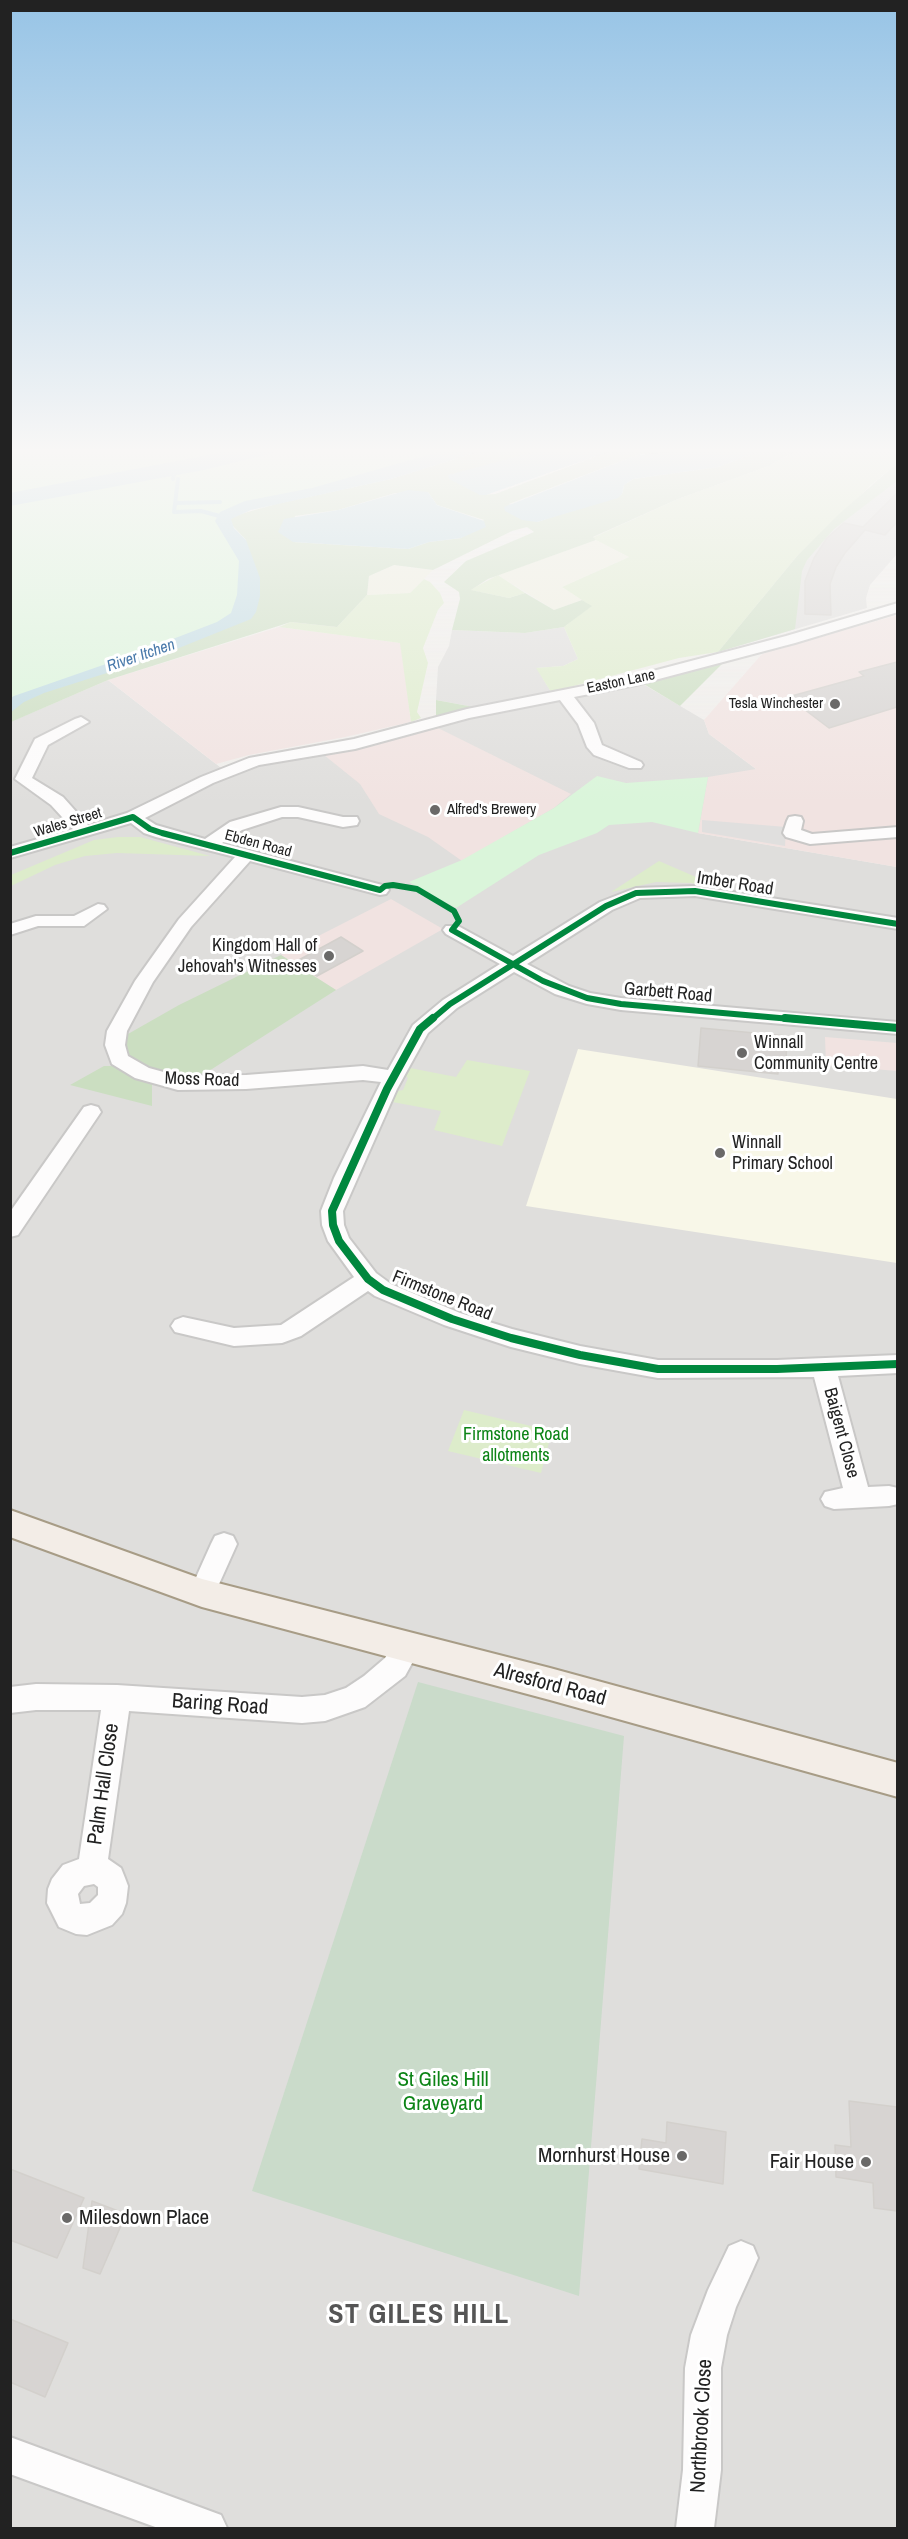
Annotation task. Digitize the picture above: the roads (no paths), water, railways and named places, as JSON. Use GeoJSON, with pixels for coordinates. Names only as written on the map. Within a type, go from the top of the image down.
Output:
{"type":"FeatureCollection","features":[{"type":"Feature","properties":{"kind":"main road","name":"Alresford Road"},"geometry":{"type":"LineString","coordinates":[[10,1523],[202,1593],[550,1684],[897,1780]]}},
{"type":"Feature","properties":{"kind":"street","name":"Easton Lane"},"geometry":{"type":"LineString","coordinates":[[341,747],[466,714],[636,680],[725,655],[790,640],[897,607]]}},
{"type":"Feature","properties":{"kind":"street"},"geometry":{"type":"LineString","coordinates":[[564,694],[586,723],[595,747],[593,754],[635,765]]}},
{"type":"Feature","properties":{"kind":"street"},"geometry":{"type":"LineString","coordinates":[[81,722],[41,742],[23,779],[57,801],[85,832]]}},
{"type":"Feature","properties":{"kind":"street","name":"Wales Street"},"geometry":{"type":"LineString","coordinates":[[10,853],[133,818],[239,766],[291,754],[341,747]]}},
{"type":"Feature","properties":{"kind":"street"},"geometry":{"type":"LineString","coordinates":[[208,845],[236,826],[281,812],[298,812],[343,822],[351,821]]}},
{"type":"Feature","properties":{"kind":"street","name":"Ebden Road"},"geometry":{"type":"LineString","coordinates":[[133,818],[150,829],[380,890]]}},
{"type":"Feature","properties":{"kind":"street"},"geometry":{"type":"LineString","coordinates":[[795,821],[792,833],[810,839],[897,832]]}},
{"type":"Feature","properties":{"kind":"street","name":"Moss Road"},"geometry":{"type":"LineString","coordinates":[[246,855],[185,923],[144,981],[117,1031],[114,1045],[119,1059],[142,1073],[178,1083],[246,1082],[363,1074],[393,1077]]}},
{"type":"Feature","properties":{"kind":"street","name":"Imber Road"},"geometry":{"type":"LineString","coordinates":[[513,964],[613,902],[636,893],[663,890],[725,896],[897,924]]}},
{"type":"Feature","properties":{"kind":"street"},"geometry":{"type":"LineString","coordinates":[[10,930],[36,921],[78,922],[98,909]]}},
{"type":"Feature","properties":{"kind":"street","name":"Garbett Road"},"geometry":{"type":"LineString","coordinates":[[452,930],[562,990],[621,1004],[897,1028]]}},
{"type":"Feature","properties":{"kind":"street","name":"Firmstone Road"},"geometry":{"type":"LineString","coordinates":[[513,964],[433,1017],[420,1029],[393,1077],[345,1178],[333,1211],[333,1226],[339,1241],[368,1278],[383,1290],[452,1319],[511,1338],[580,1355],[658,1369],[824,1368],[897,1364]]}},
{"type":"Feature","properties":{"kind":"street"},"geometry":{"type":"LineString","coordinates":[[10,1229],[91,1112]]}},
{"type":"Feature","properties":{"kind":"street"},"geometry":{"type":"LineString","coordinates":[[183,1327],[234,1337],[282,1334],[293,1330],[368,1278]]}},
{"type":"Feature","properties":{"kind":"street","name":"Baigent Close"},"geometry":{"type":"LineString","coordinates":[[824,1368],[846,1498],[889,1496]]}},
{"type":"Feature","properties":{"kind":"street"},"geometry":{"type":"LineString","coordinates":[[202,1593],[224,1544]]}},
{"type":"Feature","properties":{"kind":"street","name":"Baring Road"},"geometry":{"type":"LineString","coordinates":[[10,1700],[36,1697],[117,1698],[302,1710],[325,1708],[355,1698],[374,1685],[395,1667],[406,1647]]}},
{"type":"Feature","properties":{"kind":"street","name":"Palm Hall Close"},"geometry":{"type":"LineString","coordinates":[[92,1869],[117,1698]]}},
{"type":"Feature","properties":{"kind":"street","name":"Northbrook Close"},"geometry":{"type":"LineString","coordinates":[[695,2529],[702,2470],[703,2368],[709,2335],[720,2302],[741,2258]]}},
{"type":"Feature","properties":{"kind":"street"},"geometry":{"type":"LineString","coordinates":[[10,2455],[208,2529]]}},
{"type":"Feature","properties":{"kind":"water","name":"River Itchen"},"geometry":{"type":"Polygon","coordinates":[[[239,567],[256,567],[260,578],[260,596],[256,612],[251,619],[154,658],[44,693],[24,702],[11,712],[11,698],[14,696],[217,622],[231,613],[237,595],[239,567]]]}},
{"type":"Feature","properties":{"kind":"place","name":"Tesla Winchester"},"geometry":{"type":"Point","coordinates":[835,704]}},
{"type":"Feature","properties":{"kind":"place","name":"Alfred's Brewery"},"geometry":{"type":"Point","coordinates":[435,810]}},
{"type":"Feature","properties":{"kind":"place","name":"Kingdom Hall of Jehovah's Witnesses"},"geometry":{"type":"Point","coordinates":[329,956]}},
{"type":"Feature","properties":{"kind":"place","name":"Winnall Community Centre"},"geometry":{"type":"Point","coordinates":[742,1053]}},
{"type":"Feature","properties":{"kind":"place","name":"Winnall Primary School"},"geometry":{"type":"Point","coordinates":[720,1153]}},
{"type":"Feature","properties":{"kind":"place","name":"Mornhurst House"},"geometry":{"type":"Point","coordinates":[682,2156]}},
{"type":"Feature","properties":{"kind":"place","name":"Fair House"},"geometry":{"type":"Point","coordinates":[866,2162]}},
{"type":"Feature","properties":{"kind":"place","name":"Milesdown Place"},"geometry":{"type":"Point","coordinates":[67,2218]}},
{"type":"Feature","properties":{"kind":"district","name":"ST GILES HILL"},"geometry":{"type":"Point","coordinates":[419,2315]}},
{"type":"Feature","properties":{"kind":"park label","name":"Firmstone Road allotments"},"geometry":{"type":"Point","coordinates":[516,1445]}},
{"type":"Feature","properties":{"kind":"park label","name":"St Giles Hill Graveyard"},"geometry":{"type":"Point","coordinates":[443,2092]}}]}
